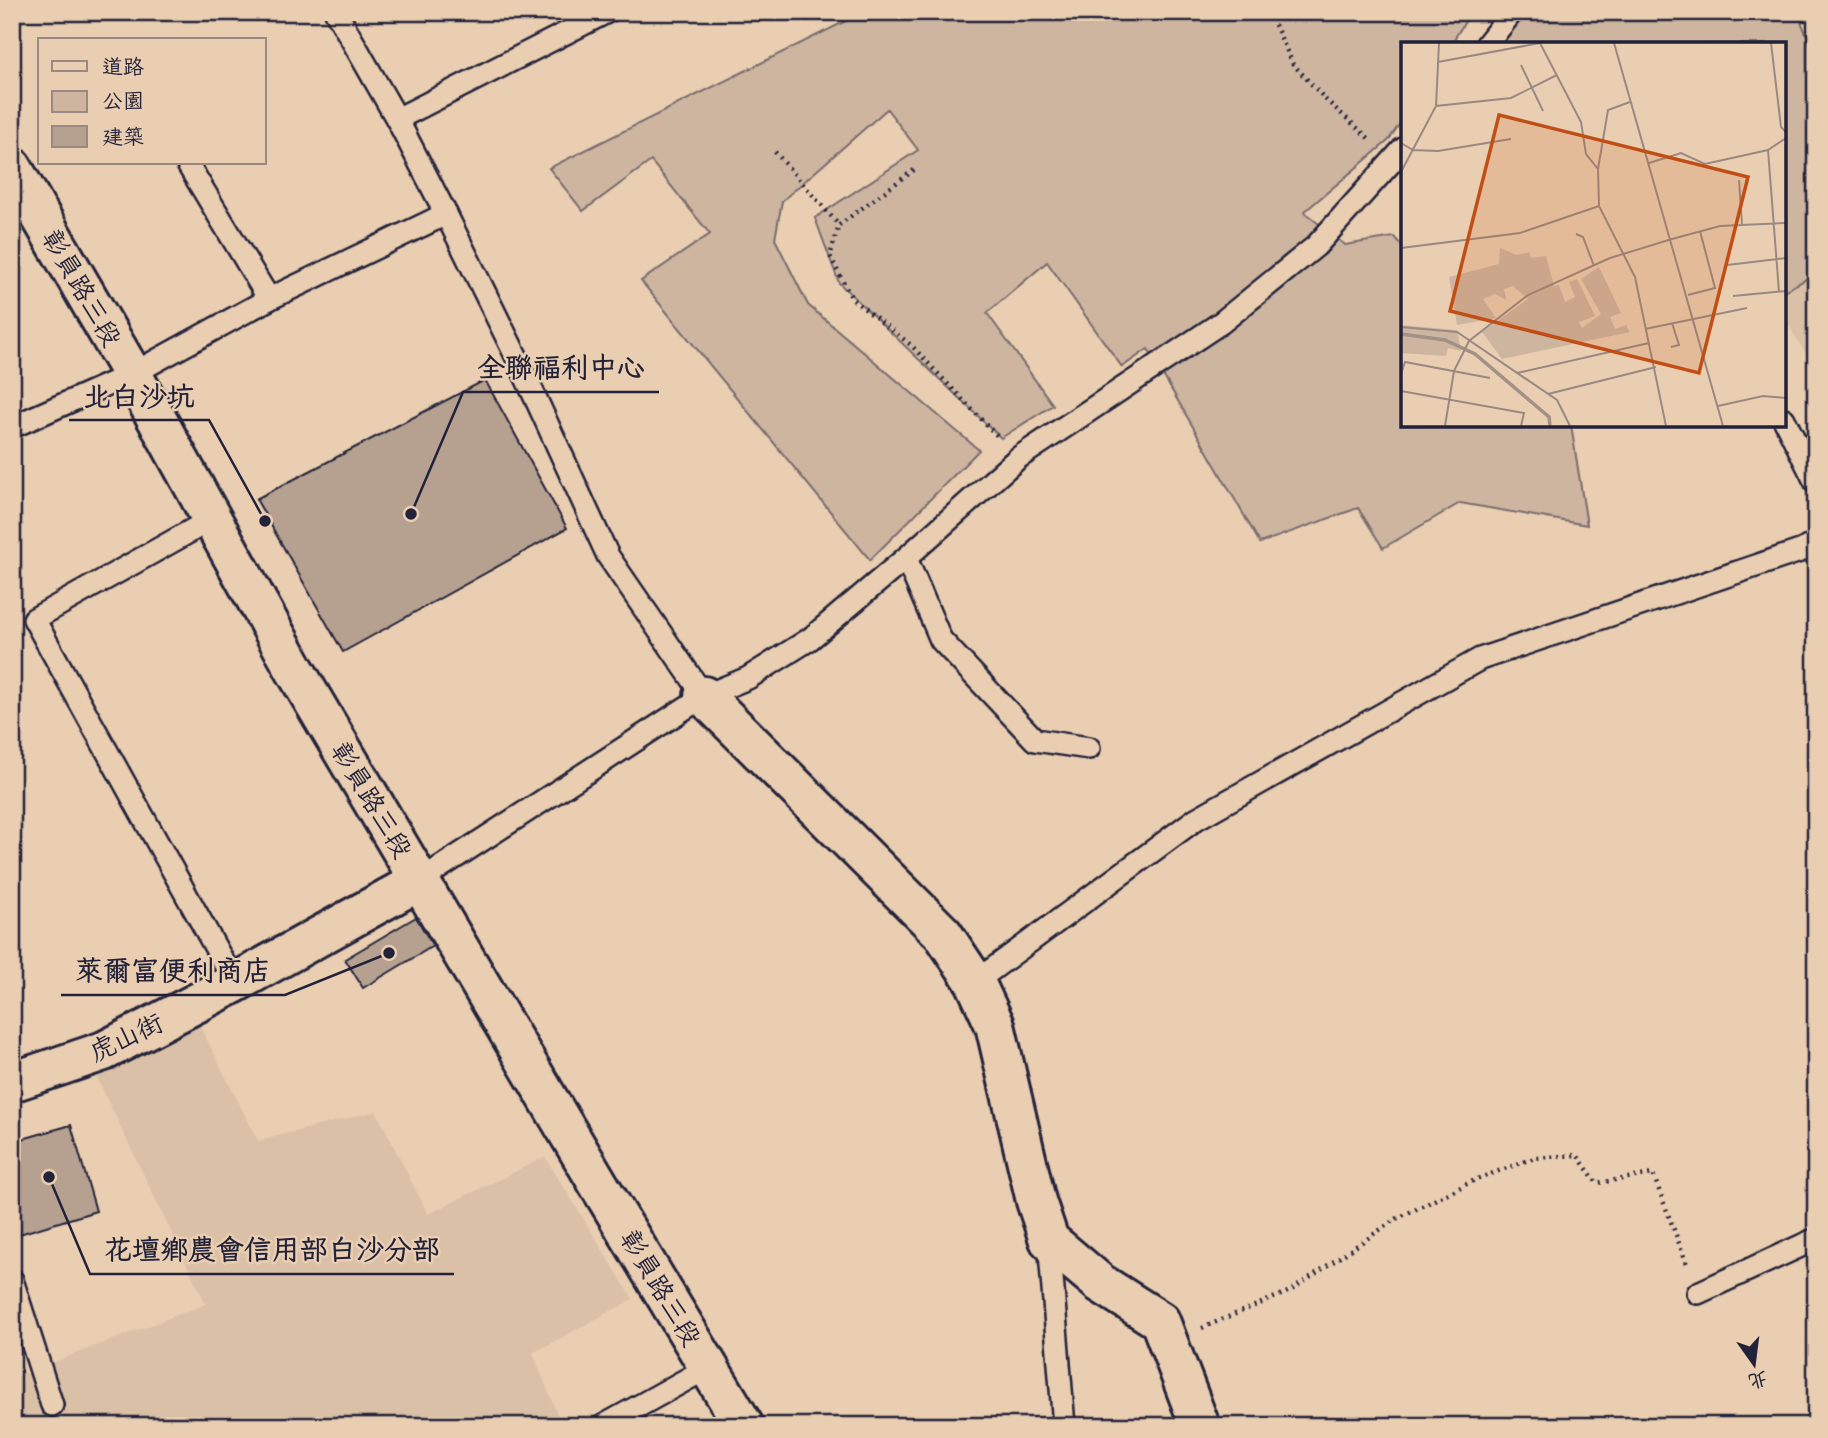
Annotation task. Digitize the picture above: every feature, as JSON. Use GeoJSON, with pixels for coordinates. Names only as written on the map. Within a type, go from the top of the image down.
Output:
{"type":"FeatureCollection","features":[{"type":"Feature","properties":{"kind":"main road","name":"彰員路三段"},"geometry":{"type":"LineString","coordinates":[[12,167],[132,374],[295,670],[744,1426]]}},
{"type":"Feature","properties":{"kind":"main road"},"geometry":{"type":"LineString","coordinates":[[704,696],[943,934],[975,982],[995,1025],[1036,1201],[1049,1240],[1100,1283],[1160,1321],[1200,1426]]}},
{"type":"Feature","properties":{"kind":"main road","name":"虎山街"},"geometry":{"type":"LineString","coordinates":[[12,1082],[104,1051],[235,983],[419,881]]}},
{"type":"Feature","properties":{"kind":"lane"},"geometry":{"type":"LineString","coordinates":[[336,12],[397,119],[446,214],[608,556],[704,696]]}},
{"type":"Feature","properties":{"kind":"lane"},"geometry":{"type":"LineString","coordinates":[[397,119],[607,12]]}},
{"type":"Feature","properties":{"kind":"lane"},"geometry":{"type":"LineString","coordinates":[[1489,42],[1512,12]]}},
{"type":"Feature","properties":{"kind":"lane"},"geometry":{"type":"LineString","coordinates":[[419,881],[704,696],[748,678],[810,639],[1018,458],[1222,322],[1316,246],[1398,155]]}},
{"type":"Feature","properties":{"kind":"lane"},"geometry":{"type":"LineString","coordinates":[[188,164],[269,299]]}},
{"type":"Feature","properties":{"kind":"lane"},"geometry":{"type":"LineString","coordinates":[[12,427],[132,374],[269,299],[446,214]]}},
{"type":"Feature","properties":{"kind":"lane"},"geometry":{"type":"LineString","coordinates":[[1786,423],[1816,483]]}},
{"type":"Feature","properties":{"kind":"lane"},"geometry":{"type":"LineString","coordinates":[[212,519],[34,619],[235,983]]}},
{"type":"Feature","properties":{"kind":"lane"},"geometry":{"type":"LineString","coordinates":[[975,982],[1196,819],[1480,660],[1803,550],[1816,542]]}},
{"type":"Feature","properties":{"kind":"lane"},"geometry":{"type":"LineString","coordinates":[[906,558],[941,640],[1035,740],[1089,748]]}},
{"type":"Feature","properties":{"kind":"lane"},"geometry":{"type":"LineString","coordinates":[[1049,1240],[1064,1426]]}},
{"type":"Feature","properties":{"kind":"lane"},"geometry":{"type":"LineString","coordinates":[[1698,1293],[1816,1240]]}},
{"type":"Feature","properties":{"kind":"lane"},"geometry":{"type":"LineString","coordinates":[[12,1280],[52,1405]]}},
{"type":"Feature","properties":{"kind":"lane"},"geometry":{"type":"LineString","coordinates":[[603,1426],[709,1367]]}},
{"type":"Feature","properties":{"kind":"path"},"geometry":{"type":"LineString","coordinates":[[1269,12],[1293,64],[1326,100],[1398,155]]}},
{"type":"Feature","properties":{"kind":"path"},"geometry":{"type":"LineString","coordinates":[[775,152],[839,225]]}},
{"type":"Feature","properties":{"kind":"path"},"geometry":{"type":"LineString","coordinates":[[914,170],[839,225],[830,256],[852,299],[911,345],[1018,458]]}},
{"type":"Feature","properties":{"kind":"path"},"geometry":{"type":"LineString","coordinates":[[1169,1342],[1290,1291],[1396,1219],[1477,1179],[1534,1158],[1577,1155],[1597,1183],[1653,1174],[1698,1293]]}},
{"type":"Feature","properties":{"kind":"shaded area"},"geometry":{"type":"Polygon","coordinates":[[[1816,274],[1816,370],[1786,321],[1786,290],[1816,274]]]}},
{"type":"Feature","properties":{"kind":"shaded area"},"geometry":{"type":"Polygon","coordinates":[[[196,1018],[258,1141],[376,1111],[428,1214],[545,1157],[633,1299],[533,1353],[562,1426],[12,1426],[12,1421],[15,1420],[12,1410],[12,1378],[206,1304],[95,1074],[196,1018]]]}},
{"type":"Feature","properties":{"kind":"green space"},"geometry":{"type":"Polygon","coordinates":[[[864,12],[1471,12],[1452,42],[1401,42],[1401,122],[1388,141],[1304,212],[1345,245],[1394,237],[1401,245],[1401,427],[1571,427],[1587,525],[1460,503],[1383,548],[1358,508],[1260,543],[1148,349],[1122,367],[1047,262],[987,313],[1053,405],[1001,438],[839,283],[815,218],[918,150],[887,109],[782,201],[775,239],[808,305],[979,450],[870,560],[641,281],[710,234],[651,161],[583,211],[549,168],[864,12]]]}},
{"type":"Feature","properties":{"kind":"green space"},"geometry":{"type":"Polygon","coordinates":[[[1510,12],[1797,12],[1816,57],[1816,274],[1786,290],[1786,42],[1506,42],[1493,31],[1510,12]]]}},
{"type":"Feature","properties":{"kind":"building"},"geometry":{"type":"Polygon","coordinates":[[[485,380],[567,528],[343,652],[256,499],[485,380]]]}},
{"type":"Feature","properties":{"kind":"building"},"geometry":{"type":"Polygon","coordinates":[[[416,917],[433,946],[363,988],[345,959],[416,917]]]}},
{"type":"Feature","properties":{"kind":"building"},"geometry":{"type":"Polygon","coordinates":[[[71,1125],[96,1211],[13,1236],[12,1142],[71,1125]]]}},
{"type":"Feature","properties":{"kind":"place","name":"全聯福利中心"},"geometry":{"type":"Point","coordinates":[411,514]}},
{"type":"Feature","properties":{"kind":"place","name":"北白沙坑"},"geometry":{"type":"Point","coordinates":[265,521]}},
{"type":"Feature","properties":{"kind":"place","name":"萊爾富便利商店"},"geometry":{"type":"Point","coordinates":[389,953]}},
{"type":"Feature","properties":{"kind":"place","name":"花壇鄉農會信用部白沙分部"},"geometry":{"type":"Point","coordinates":[49,1177]}}]}
